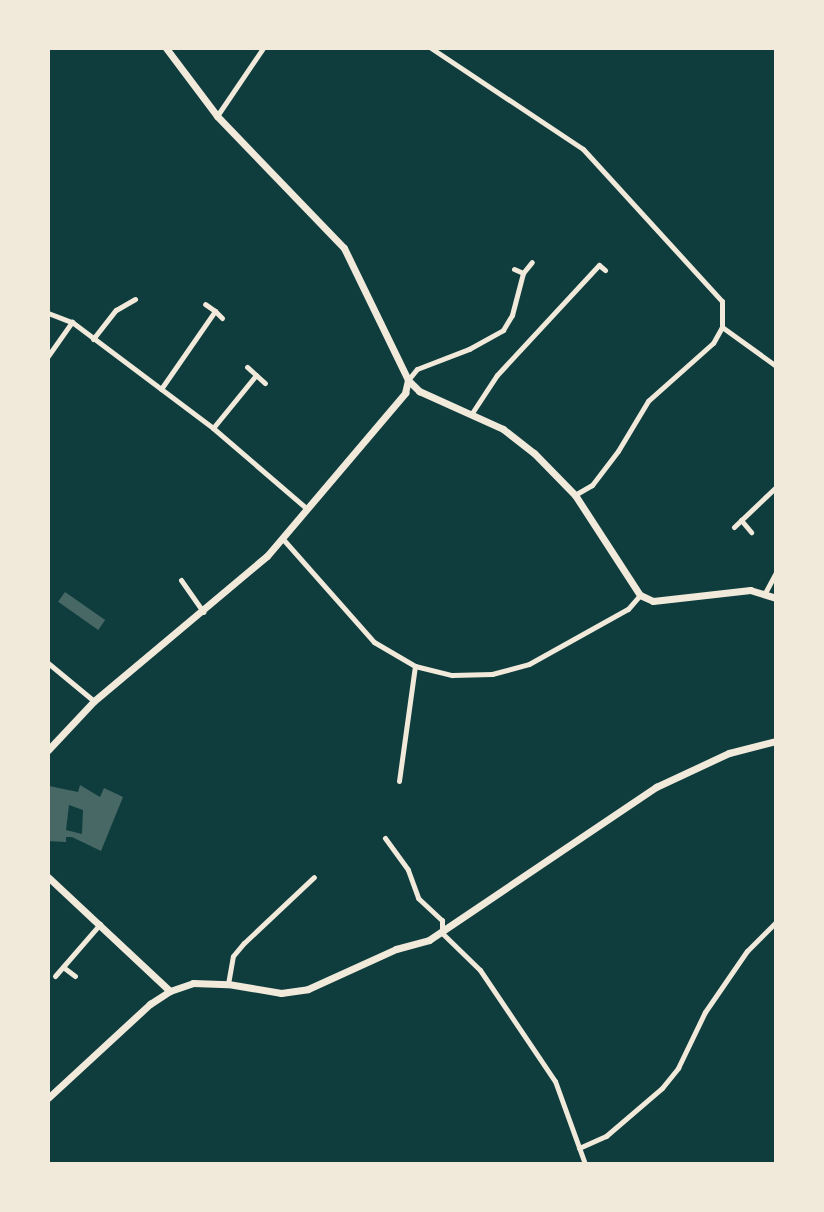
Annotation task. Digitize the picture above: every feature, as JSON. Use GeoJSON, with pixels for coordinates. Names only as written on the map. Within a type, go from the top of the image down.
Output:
{"type":"FeatureCollection","features":[{"type":"Feature","properties":{"kind":"street"},"geometry":{"type":"LineString","coordinates":[[166,48],[217,116],[344,248],[408,380],[419,391],[472,413],[503,429],[534,453],[575,495],[640,596],[653,601],[750,590],[776,598]]}},
{"type":"Feature","properties":{"kind":"street"},"geometry":{"type":"LineString","coordinates":[[217,116],[263,48]]}},
{"type":"Feature","properties":{"kind":"street"},"geometry":{"type":"LineString","coordinates":[[431,48],[583,149],[722,302],[722,327],[713,343],[648,401],[618,452],[592,485],[575,495]]}},
{"type":"Feature","properties":{"kind":"street"},"geometry":{"type":"LineString","coordinates":[[48,750],[94,701],[203,612],[282,538],[405,393],[408,380],[417,369],[469,349],[503,330],[512,315],[523,273],[532,262]]}},
{"type":"Feature","properties":{"kind":"street"},"geometry":{"type":"LineString","coordinates":[[472,413],[512,358],[599,265],[605,270]]}},
{"type":"Feature","properties":{"kind":"street"},"geometry":{"type":"LineString","coordinates":[[514,269],[523,273]]}},
{"type":"Feature","properties":{"kind":"street"},"geometry":{"type":"LineString","coordinates":[[93,339],[116,310],[135,299]]}},
{"type":"Feature","properties":{"kind":"street"},"geometry":{"type":"LineString","coordinates":[[205,304],[222,318]]}},
{"type":"Feature","properties":{"kind":"street"},"geometry":{"type":"LineString","coordinates":[[161,389],[215,311]]}},
{"type":"Feature","properties":{"kind":"street"},"geometry":{"type":"LineString","coordinates":[[48,313],[72,322],[213,428],[306,508]]}},
{"type":"Feature","properties":{"kind":"street"},"geometry":{"type":"LineString","coordinates":[[48,356],[72,322]]}},
{"type":"Feature","properties":{"kind":"street"},"geometry":{"type":"LineString","coordinates":[[722,327],[776,366]]}},
{"type":"Feature","properties":{"kind":"street"},"geometry":{"type":"LineString","coordinates":[[247,367],[265,383]]}},
{"type":"Feature","properties":{"kind":"street"},"geometry":{"type":"LineString","coordinates":[[213,428],[256,375]]}},
{"type":"Feature","properties":{"kind":"street"},"geometry":{"type":"LineString","coordinates":[[734,527],[776,487]]}},
{"type":"Feature","properties":{"kind":"street"},"geometry":{"type":"LineString","coordinates":[[741,520],[751,532]]}},
{"type":"Feature","properties":{"kind":"street"},"geometry":{"type":"LineString","coordinates":[[282,538],[374,642],[415,666],[452,675],[482,674],[529,664],[628,609],[640,596]]}},
{"type":"Feature","properties":{"kind":"street"},"geometry":{"type":"LineString","coordinates":[[765,593],[776,572]]}},
{"type":"Feature","properties":{"kind":"street"},"geometry":{"type":"LineString","coordinates":[[181,580],[203,612]]}},
{"type":"Feature","properties":{"kind":"street"},"geometry":{"type":"LineString","coordinates":[[48,663],[94,701]]}},
{"type":"Feature","properties":{"kind":"street"},"geometry":{"type":"LineString","coordinates":[[399,781],[415,666]]}},
{"type":"Feature","properties":{"kind":"street"},"geometry":{"type":"LineString","coordinates":[[48,1098],[150,1004],[170,991],[193,983],[228,984],[281,993],[308,989],[396,949],[442,933],[460,917],[656,787],[729,753],[776,741]]}},
{"type":"Feature","properties":{"kind":"street"},"geometry":{"type":"LineString","coordinates":[[385,838],[408,870],[418,898],[442,920],[442,933],[480,970],[529,1038],[555,1081],[585,1164]]}},
{"type":"Feature","properties":{"kind":"street"},"geometry":{"type":"LineString","coordinates":[[48,877],[170,991]]}},
{"type":"Feature","properties":{"kind":"street"},"geometry":{"type":"LineString","coordinates":[[228,984],[233,956],[314,877]]}},
{"type":"Feature","properties":{"kind":"street"},"geometry":{"type":"LineString","coordinates":[[579,1148],[606,1136],[662,1088],[678,1068],[705,1012],[747,951],[776,922]]}},
{"type":"Feature","properties":{"kind":"street"},"geometry":{"type":"LineString","coordinates":[[55,976],[100,924]]}},
{"type":"Feature","properties":{"kind":"street"},"geometry":{"type":"LineString","coordinates":[[63,967],[75,976]]}},
{"type":"Feature","properties":{"kind":"building"},"geometry":{"type":"Polygon","coordinates":[[[65,592],[105,620],[98,630],[58,602],[65,592]]]}},
{"type":"Feature","properties":{"kind":"building"},"geometry":{"type":"Polygon","coordinates":[[[80,785],[100,797],[104,788],[123,797],[101,851],[72,837],[66,837],[66,842],[48,841],[49,786],[78,792],[80,785]],[[69,805],[66,830],[82,834],[83,810],[69,805]]]}}]}
